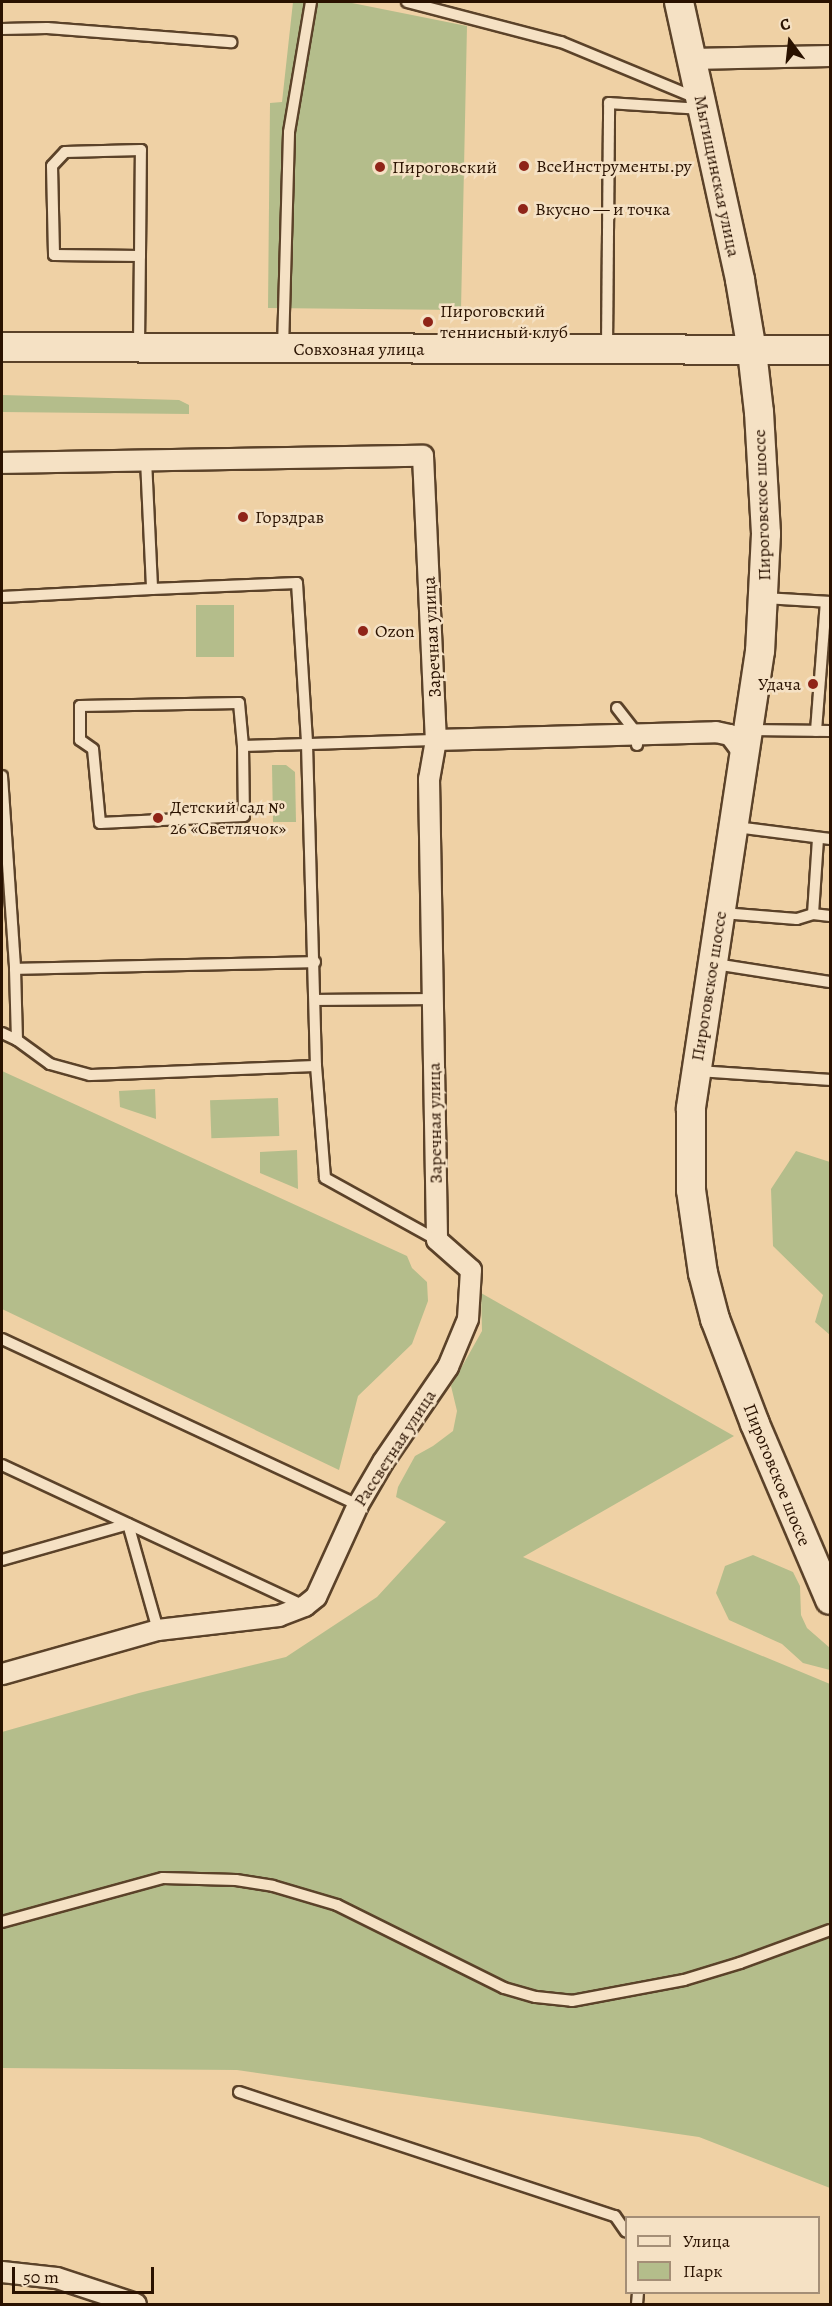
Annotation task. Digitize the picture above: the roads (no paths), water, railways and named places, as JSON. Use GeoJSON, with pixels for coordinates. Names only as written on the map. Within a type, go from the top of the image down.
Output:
{"type":"FeatureCollection","features":[{"type":"Feature","properties":{"kind":"main road","name":"Мытищинская улица"},"geometry":{"type":"LineString","coordinates":[[679,2],[752,351]]}},
{"type":"Feature","properties":{"kind":"main road","name":"Совхозная улица"},"geometry":{"type":"LineString","coordinates":[[2,347],[831,350]]}},
{"type":"Feature","properties":{"kind":"main road","name":"Пироговское шоссе"},"geometry":{"type":"LineString","coordinates":[[752,351],[764,486],[764,598],[760,651],[735,827],[695,1070],[689,1151],[694,1220],[703,1273],[715,1319],[755,1424],[831,1600]]}},
{"type":"Feature","properties":{"kind":"street"},"geometry":{"type":"LineString","coordinates":[[692,59],[831,56]]}},
{"type":"Feature","properties":{"kind":"street","name":"Заречная улица"},"geometry":{"type":"LineString","coordinates":[[2,463],[423,456],[436,740],[429,779],[437,1240]]}},
{"type":"Feature","properties":{"kind":"street"},"geometry":{"type":"LineString","coordinates":[[436,740],[637,739],[716,732],[730,735],[749,733],[742,721],[716,732]]}},
{"type":"Feature","properties":{"kind":"street","name":"Рассветная улица"},"geometry":{"type":"LineString","coordinates":[[305,1606],[316,1596],[322,1585],[358,1505],[383,1462],[448,1367],[468,1319],[471,1270],[437,1240]]}},
{"type":"Feature","properties":{"kind":"street"},"geometry":{"type":"LineString","coordinates":[[2,1674],[158,1630],[279,1616],[305,1606]]}},
{"type":"Feature","properties":{"kind":"street"},"geometry":{"type":"LineString","coordinates":[[2,2272],[57,2278],[136,2304]]}},
{"type":"Feature","properties":{"kind":"lane"},"geometry":{"type":"LineString","coordinates":[[284,348],[288,132],[311,2]]}},
{"type":"Feature","properties":{"kind":"lane"},"geometry":{"type":"LineString","coordinates":[[406,2],[561,42],[702,104]]}},
{"type":"Feature","properties":{"kind":"lane"},"geometry":{"type":"LineString","coordinates":[[2,28],[47,28],[231,42]]}},
{"type":"Feature","properties":{"kind":"lane"},"geometry":{"type":"LineString","coordinates":[[607,350],[609,103],[702,104]]}},
{"type":"Feature","properties":{"kind":"lane"},"geometry":{"type":"LineString","coordinates":[[139,347],[140,256],[141,150],[65,152],[52,166],[54,255],[140,256]]}},
{"type":"Feature","properties":{"kind":"lane"},"geometry":{"type":"LineString","coordinates":[[146,460],[152,588]]}},
{"type":"Feature","properties":{"kind":"lane"},"geometry":{"type":"LineString","coordinates":[[2,597],[152,588],[297,583],[308,744],[316,1066],[325,1178],[437,1240]]}},
{"type":"Feature","properties":{"kind":"lane"},"geometry":{"type":"LineString","coordinates":[[764,598],[828,602],[816,731]]}},
{"type":"Feature","properties":{"kind":"lane"},"geometry":{"type":"LineString","coordinates":[[239,703],[243,746],[244,816],[100,823],[93,749],[80,740],[80,706],[239,703]]}},
{"type":"Feature","properties":{"kind":"lane"},"geometry":{"type":"LineString","coordinates":[[617,708],[637,739]]}},
{"type":"Feature","properties":{"kind":"lane"},"geometry":{"type":"LineString","coordinates":[[749,733],[831,731]]}},
{"type":"Feature","properties":{"kind":"lane"},"geometry":{"type":"LineString","coordinates":[[243,746],[436,740]]}},
{"type":"Feature","properties":{"kind":"lane"},"geometry":{"type":"LineString","coordinates":[[2,776],[15,969],[17,1041]]}},
{"type":"Feature","properties":{"kind":"lane"},"geometry":{"type":"LineString","coordinates":[[735,827],[831,839]]}},
{"type":"Feature","properties":{"kind":"lane"},"geometry":{"type":"LineString","coordinates":[[813,914],[819,839]]}},
{"type":"Feature","properties":{"kind":"lane"},"geometry":{"type":"LineString","coordinates":[[721,913],[797,919],[813,914],[831,916]]}},
{"type":"Feature","properties":{"kind":"lane"},"geometry":{"type":"LineString","coordinates":[[15,969],[315,962]]}},
{"type":"Feature","properties":{"kind":"lane"},"geometry":{"type":"LineString","coordinates":[[713,964],[831,982]]}},
{"type":"Feature","properties":{"kind":"lane"},"geometry":{"type":"LineString","coordinates":[[315,1000],[434,999]]}},
{"type":"Feature","properties":{"kind":"lane"},"geometry":{"type":"LineString","coordinates":[[2,1032],[50,1064],[90,1075],[316,1066]]}},
{"type":"Feature","properties":{"kind":"lane"},"geometry":{"type":"LineString","coordinates":[[695,1070],[831,1080]]}},
{"type":"Feature","properties":{"kind":"lane"},"geometry":{"type":"LineString","coordinates":[[2,1339],[358,1505]]}},
{"type":"Feature","properties":{"kind":"lane"},"geometry":{"type":"LineString","coordinates":[[2,1465],[305,1606]]}},
{"type":"Feature","properties":{"kind":"lane"},"geometry":{"type":"LineString","coordinates":[[2,1560],[128,1524]]}},
{"type":"Feature","properties":{"kind":"lane"},"geometry":{"type":"LineString","coordinates":[[128,1524],[158,1630]]}},
{"type":"Feature","properties":{"kind":"lane"},"geometry":{"type":"LineString","coordinates":[[2,1922],[164,1878],[236,1880],[273,1886],[337,1905],[504,1988],[536,1997],[572,2001],[684,1980],[740,1963],[831,1930]]}},
{"type":"Feature","properties":{"kind":"lane"},"geometry":{"type":"LineString","coordinates":[[238,2092],[615,2216],[625,2229]]}},
{"type":"Feature","properties":{"kind":"place","name":"ВсеИнструменты.ру"},"geometry":{"type":"Point","coordinates":[524,166]}},
{"type":"Feature","properties":{"kind":"place","name":"Пироговский"},"geometry":{"type":"Point","coordinates":[380,167]}},
{"type":"Feature","properties":{"kind":"place","name":"Вкусно — и точка"},"geometry":{"type":"Point","coordinates":[523,209]}},
{"type":"Feature","properties":{"kind":"place","name":"Пироговский теннисный клуб"},"geometry":{"type":"Point","coordinates":[428,322]}},
{"type":"Feature","properties":{"kind":"place","name":"Горздрав"},"geometry":{"type":"Point","coordinates":[243,517]}},
{"type":"Feature","properties":{"kind":"place","name":"Ozon"},"geometry":{"type":"Point","coordinates":[363,631]}},
{"type":"Feature","properties":{"kind":"place","name":"Удача"},"geometry":{"type":"Point","coordinates":[813,684]}},
{"type":"Feature","properties":{"kind":"place","name":"Детский сад № 26 «Светлячок»"},"geometry":{"type":"Point","coordinates":[158,818]}}]}
